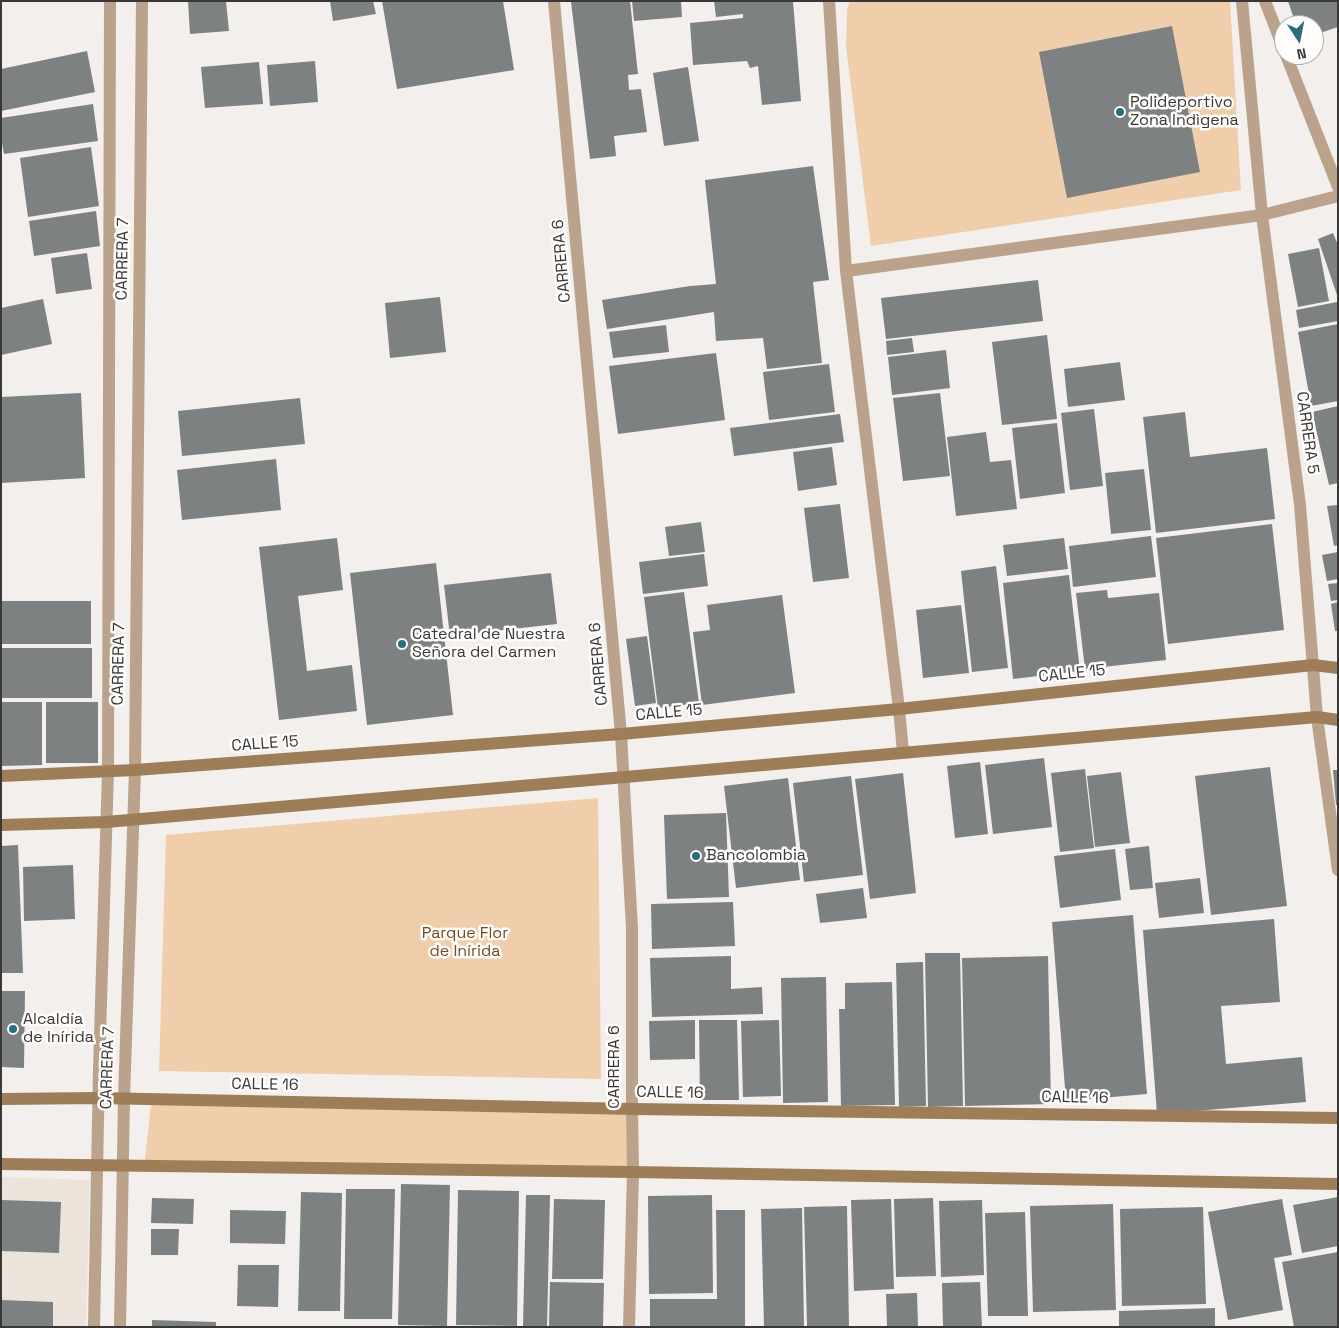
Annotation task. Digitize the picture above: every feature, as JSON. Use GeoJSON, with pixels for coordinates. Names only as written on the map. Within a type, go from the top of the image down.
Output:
{"type":"FeatureCollection","features":[{"type":"Feature","properties":{"kind":"street","name":"CARRERA 7"},"geometry":{"type":"LineString","coordinates":[[94,1327],[98,1098],[108,772],[110,1]]}},
{"type":"Feature","properties":{"kind":"street","name":"CARRERA 7"},"geometry":{"type":"LineString","coordinates":[[120,1327],[122,1165],[135,770],[142,1]]}},
{"type":"Feature","properties":{"kind":"street","name":"CARRERA 6"},"geometry":{"type":"LineString","coordinates":[[554,1],[624,777],[632,928],[633,1172],[629,1327]]}},
{"type":"Feature","properties":{"kind":"street"},"geometry":{"type":"LineString","coordinates":[[829,1],[846,271],[903,752]]}},
{"type":"Feature","properties":{"kind":"street","name":"CARRERA 5"},"geometry":{"type":"LineString","coordinates":[[1242,1],[1262,215],[1300,505],[1317,716],[1338,870]]}},
{"type":"Feature","properties":{"kind":"street"},"geometry":{"type":"LineString","coordinates":[[1265,1],[1274,24]]}},
{"type":"Feature","properties":{"kind":"street"},"geometry":{"type":"LineString","coordinates":[[1290,65],[1338,187]]}},
{"type":"Feature","properties":{"kind":"street"},"geometry":{"type":"LineString","coordinates":[[846,271],[1262,215],[1338,196]]}},
{"type":"Feature","properties":{"kind":"street","name":"CALLE 15"},"geometry":{"type":"LineString","coordinates":[[1,776],[108,772],[621,734],[899,709],[1313,665],[1338,668]]}},
{"type":"Feature","properties":{"kind":"street"},"geometry":{"type":"LineString","coordinates":[[1,825],[133,820],[1317,716],[1338,720]]}},
{"type":"Feature","properties":{"kind":"street","name":"CALLE 16"},"geometry":{"type":"LineString","coordinates":[[1,1099],[98,1098],[632,1109],[1338,1118]]}},
{"type":"Feature","properties":{"kind":"street"},"geometry":{"type":"LineString","coordinates":[[1,1164],[1338,1184]]}},
{"type":"Feature","properties":{"kind":"shaded area"},"geometry":{"type":"Polygon","coordinates":[[[1,1177],[90,1180],[86,1327],[1,1327],[1,1177]]]}},
{"type":"Feature","properties":{"kind":"green space"},"geometry":{"type":"Polygon","coordinates":[[[850,1],[1230,1],[1241,190],[871,246],[846,46],[847,9],[850,1]]]}},
{"type":"Feature","properties":{"kind":"green space","name":"Parque Flor de Inírida"},"geometry":{"type":"Polygon","coordinates":[[[598,798],[601,1079],[159,1071],[166,835],[598,798]]]}},
{"type":"Feature","properties":{"kind":"green space"},"geometry":{"type":"Polygon","coordinates":[[[151,1104],[628,1115],[630,1168],[145,1160],[151,1104]]]}},
{"type":"Feature","properties":{"kind":"building"},"geometry":{"type":"Polygon","coordinates":[[[188,1],[226,1],[229,31],[190,34],[188,1]]]}},
{"type":"Feature","properties":{"kind":"building"},"geometry":{"type":"Polygon","coordinates":[[[330,1],[373,1],[376,14],[333,21],[330,1]]]}},
{"type":"Feature","properties":{"kind":"building"},"geometry":{"type":"Polygon","coordinates":[[[382,1],[503,1],[514,70],[397,89],[382,1]]]}},
{"type":"Feature","properties":{"kind":"building"},"geometry":{"type":"Polygon","coordinates":[[[630,1],[638,74],[628,75],[629,90],[641,89],[647,132],[614,136],[616,156],[590,159],[571,2],[630,1]]]}},
{"type":"Feature","properties":{"kind":"building"},"geometry":{"type":"Polygon","coordinates":[[[632,1],[681,1],[682,17],[634,21],[632,1]]]}},
{"type":"Feature","properties":{"kind":"building"},"geometry":{"type":"Polygon","coordinates":[[[714,1],[793,1],[801,101],[762,105],[758,66],[750,68],[747,61],[693,65],[690,23],[743,18],[743,14],[716,17],[714,1]]]}},
{"type":"Feature","properties":{"kind":"building"},"geometry":{"type":"Polygon","coordinates":[[[1288,1],[1338,1],[1338,27],[1324,32],[1324,15],[1293,15],[1288,1]]]}},
{"type":"Feature","properties":{"kind":"building","name":"Polideportivo Zona Indìgena"},"geometry":{"type":"Polygon","coordinates":[[[1172,26],[1200,172],[1067,198],[1039,52],[1172,26]]]}},
{"type":"Feature","properties":{"kind":"building"},"geometry":{"type":"Polygon","coordinates":[[[87,51],[95,92],[1,111],[1,69],[87,51]]]}},
{"type":"Feature","properties":{"kind":"building"},"geometry":{"type":"Polygon","coordinates":[[[315,61],[318,102],[270,106],[267,65],[315,61]]]}},
{"type":"Feature","properties":{"kind":"building"},"geometry":{"type":"Polygon","coordinates":[[[259,62],[263,104],[205,108],[201,67],[259,62]]]}},
{"type":"Feature","properties":{"kind":"building"},"geometry":{"type":"Polygon","coordinates":[[[688,67],[699,141],[664,146],[653,73],[688,67]]]}},
{"type":"Feature","properties":{"kind":"building"},"geometry":{"type":"Polygon","coordinates":[[[93,104],[98,141],[4,154],[1,138],[1,118],[93,104]]]}},
{"type":"Feature","properties":{"kind":"building"},"geometry":{"type":"Polygon","coordinates":[[[91,147],[99,206],[28,217],[20,158],[91,147]]]}},
{"type":"Feature","properties":{"kind":"building"},"geometry":{"type":"Polygon","coordinates":[[[813,166],[829,280],[813,282],[822,363],[767,369],[763,338],[716,341],[714,312],[607,329],[602,300],[690,286],[716,284],[705,180],[813,166]]]}},
{"type":"Feature","properties":{"kind":"building"},"geometry":{"type":"Polygon","coordinates":[[[96,211],[100,246],[34,256],[29,221],[96,211]]]}},
{"type":"Feature","properties":{"kind":"building"},"geometry":{"type":"Polygon","coordinates":[[[1333,233],[1338,245],[1337,295],[1318,239],[1333,233]]]}},
{"type":"Feature","properties":{"kind":"building"},"geometry":{"type":"Polygon","coordinates":[[[1319,248],[1329,301],[1298,307],[1288,254],[1319,248]]]}},
{"type":"Feature","properties":{"kind":"building"},"geometry":{"type":"Polygon","coordinates":[[[87,253],[92,289],[56,294],[51,258],[87,253]]]}},
{"type":"Feature","properties":{"kind":"building"},"geometry":{"type":"Polygon","coordinates":[[[1038,280],[1043,321],[886,339],[881,298],[1038,280]]]}},
{"type":"Feature","properties":{"kind":"building"},"geometry":{"type":"Polygon","coordinates":[[[440,297],[446,352],[390,358],[385,303],[440,297]]]}},
{"type":"Feature","properties":{"kind":"building"},"geometry":{"type":"Polygon","coordinates":[[[43,299],[52,344],[1,355],[1,308],[43,299]]]}},
{"type":"Feature","properties":{"kind":"building"},"geometry":{"type":"Polygon","coordinates":[[[1337,302],[1338,321],[1299,328],[1296,310],[1337,302]]]}},
{"type":"Feature","properties":{"kind":"building"},"geometry":{"type":"Polygon","coordinates":[[[1338,324],[1338,401],[1311,406],[1298,332],[1338,324]]]}},
{"type":"Feature","properties":{"kind":"building"},"geometry":{"type":"Polygon","coordinates":[[[666,325],[669,352],[613,358],[609,332],[666,325]]]}},
{"type":"Feature","properties":{"kind":"building"},"geometry":{"type":"Polygon","coordinates":[[[1047,335],[1057,419],[1002,425],[992,342],[1047,335]]]}},
{"type":"Feature","properties":{"kind":"building"},"geometry":{"type":"Polygon","coordinates":[[[912,338],[914,352],[887,355],[886,341],[912,338]]]}},
{"type":"Feature","properties":{"kind":"building"},"geometry":{"type":"Polygon","coordinates":[[[946,350],[950,388],[892,395],[888,357],[946,350]]]}},
{"type":"Feature","properties":{"kind":"building"},"geometry":{"type":"Polygon","coordinates":[[[716,353],[725,420],[618,434],[609,366],[716,353]]]}},
{"type":"Feature","properties":{"kind":"building"},"geometry":{"type":"Polygon","coordinates":[[[1120,362],[1125,400],[1068,407],[1064,369],[1120,362]]]}},
{"type":"Feature","properties":{"kind":"building"},"geometry":{"type":"Polygon","coordinates":[[[829,364],[835,412],[769,420],[763,372],[829,364]]]}},
{"type":"Feature","properties":{"kind":"building"},"geometry":{"type":"Polygon","coordinates":[[[81,393],[85,478],[1,483],[1,397],[81,393]]]}},
{"type":"Feature","properties":{"kind":"building"},"geometry":{"type":"Polygon","coordinates":[[[940,393],[950,476],[903,481],[893,398],[940,393]]]}},
{"type":"Feature","properties":{"kind":"building"},"geometry":{"type":"Polygon","coordinates":[[[300,398],[305,444],[182,456],[178,411],[300,398]]]}},
{"type":"Feature","properties":{"kind":"building"},"geometry":{"type":"Polygon","coordinates":[[[1338,406],[1338,483],[1329,485],[1312,412],[1338,406]]]}},
{"type":"Feature","properties":{"kind":"building"},"geometry":{"type":"Polygon","coordinates":[[[1094,409],[1103,486],[1070,490],[1061,413],[1094,409]]]}},
{"type":"Feature","properties":{"kind":"building"},"geometry":{"type":"Polygon","coordinates":[[[1185,412],[1190,457],[1267,448],[1275,519],[1156,533],[1143,417],[1185,412]]]}},
{"type":"Feature","properties":{"kind":"building"},"geometry":{"type":"Polygon","coordinates":[[[840,414],[844,442],[734,456],[730,428],[840,414]]]}},
{"type":"Feature","properties":{"kind":"building"},"geometry":{"type":"Polygon","coordinates":[[[1057,423],[1065,493],[1020,499],[1012,428],[1057,423]]]}},
{"type":"Feature","properties":{"kind":"building"},"geometry":{"type":"Polygon","coordinates":[[[986,432],[990,462],[1011,460],[1017,509],[956,516],[947,437],[986,432]]]}},
{"type":"Feature","properties":{"kind":"building"},"geometry":{"type":"Polygon","coordinates":[[[832,447],[837,485],[798,491],[793,452],[832,447]]]}},
{"type":"Feature","properties":{"kind":"building"},"geometry":{"type":"Polygon","coordinates":[[[276,459],[281,510],[182,520],[177,470],[276,459]]]}},
{"type":"Feature","properties":{"kind":"building"},"geometry":{"type":"Polygon","coordinates":[[[1144,469],[1151,530],[1111,534],[1105,473],[1144,469]]]}},
{"type":"Feature","properties":{"kind":"building"},"geometry":{"type":"Polygon","coordinates":[[[840,504],[849,578],[813,582],[804,508],[840,504]]]}},
{"type":"Feature","properties":{"kind":"building"},"geometry":{"type":"Polygon","coordinates":[[[1338,505],[1338,545],[1334,546],[1327,506],[1338,505]]]}},
{"type":"Feature","properties":{"kind":"building"},"geometry":{"type":"Polygon","coordinates":[[[701,522],[705,552],[669,556],[665,527],[701,522]]]}},
{"type":"Feature","properties":{"kind":"building"},"geometry":{"type":"Polygon","coordinates":[[[1272,524],[1284,630],[1168,644],[1156,538],[1272,524]]]}},
{"type":"Feature","properties":{"kind":"building"},"geometry":{"type":"Polygon","coordinates":[[[1151,536],[1156,577],[1073,587],[1069,546],[1151,536]]]}},
{"type":"Feature","properties":{"kind":"building"},"geometry":{"type":"Polygon","coordinates":[[[337,538],[343,590],[298,596],[307,671],[352,665],[357,711],[279,720],[259,547],[337,538]]]}},
{"type":"Feature","properties":{"kind":"building"},"geometry":{"type":"Polygon","coordinates":[[[1064,538],[1068,569],[1007,576],[1003,545],[1064,538]]]}},
{"type":"Feature","properties":{"kind":"building"},"geometry":{"type":"Polygon","coordinates":[[[1338,552],[1338,579],[1327,581],[1322,555],[1338,552]]]}},
{"type":"Feature","properties":{"kind":"building"},"geometry":{"type":"Polygon","coordinates":[[[704,554],[708,586],[643,594],[639,562],[704,554]]]}},
{"type":"Feature","properties":{"kind":"building","name":"Catedral de Nuestra Señora del Carmen"},"geometry":{"type":"Polygon","coordinates":[[[436,563],[453,715],[367,725],[350,573],[436,563]]]}},
{"type":"Feature","properties":{"kind":"building"},"geometry":{"type":"Polygon","coordinates":[[[996,566],[1008,668],[972,672],[961,571],[996,566]]]}},
{"type":"Feature","properties":{"kind":"building"},"geometry":{"type":"Polygon","coordinates":[[[551,573],[557,624],[450,636],[444,585],[551,573]]]}},
{"type":"Feature","properties":{"kind":"building"},"geometry":{"type":"Polygon","coordinates":[[[1069,575],[1080,671],[1013,679],[1003,583],[1069,575]]]}},
{"type":"Feature","properties":{"kind":"building"},"geometry":{"type":"Polygon","coordinates":[[[1338,583],[1338,600],[1331,601],[1328,584],[1338,583]]]}},
{"type":"Feature","properties":{"kind":"building"},"geometry":{"type":"Polygon","coordinates":[[[1107,590],[1108,598],[1159,593],[1166,660],[1085,669],[1076,593],[1107,590]]]}},
{"type":"Feature","properties":{"kind":"building"},"geometry":{"type":"Polygon","coordinates":[[[684,592],[699,703],[658,708],[644,597],[684,592]]]}},
{"type":"Feature","properties":{"kind":"building"},"geometry":{"type":"Polygon","coordinates":[[[782,595],[795,693],[702,705],[693,632],[710,630],[707,605],[782,595]]]}},
{"type":"Feature","properties":{"kind":"building"},"geometry":{"type":"Polygon","coordinates":[[[1,601],[91,601],[91,644],[1,644],[1,601]]]}},
{"type":"Feature","properties":{"kind":"building"},"geometry":{"type":"Polygon","coordinates":[[[1338,602],[1338,631],[1335,631],[1331,604],[1338,602]]]}},
{"type":"Feature","properties":{"kind":"building"},"geometry":{"type":"Polygon","coordinates":[[[961,605],[969,673],[923,678],[916,610],[961,605]]]}},
{"type":"Feature","properties":{"kind":"building"},"geometry":{"type":"Polygon","coordinates":[[[647,636],[656,703],[635,706],[626,639],[647,636]]]}},
{"type":"Feature","properties":{"kind":"building"},"geometry":{"type":"Polygon","coordinates":[[[1,648],[92,648],[92,698],[1,698],[1,648]]]}},
{"type":"Feature","properties":{"kind":"building"},"geometry":{"type":"Polygon","coordinates":[[[1,702],[42,702],[42,765],[1,766],[1,702]]]}},
{"type":"Feature","properties":{"kind":"building"},"geometry":{"type":"Polygon","coordinates":[[[46,702],[98,702],[98,763],[46,763],[46,702]]]}},
{"type":"Feature","properties":{"kind":"building"},"geometry":{"type":"Polygon","coordinates":[[[1044,758],[1052,827],[993,834],[985,765],[1044,758]]]}},
{"type":"Feature","properties":{"kind":"building"},"geometry":{"type":"Polygon","coordinates":[[[980,762],[988,834],[955,838],[947,766],[980,762]]]}},
{"type":"Feature","properties":{"kind":"building"},"geometry":{"type":"Polygon","coordinates":[[[1270,767],[1287,906],[1211,915],[1195,776],[1270,767]]]}},
{"type":"Feature","properties":{"kind":"building"},"geometry":{"type":"Polygon","coordinates":[[[1085,769],[1094,848],[1060,852],[1051,773],[1085,769]]]}},
{"type":"Feature","properties":{"kind":"building"},"geometry":{"type":"Polygon","coordinates":[[[1333,770],[1338,770],[1338,805],[1336,805],[1333,770]]]}},
{"type":"Feature","properties":{"kind":"building"},"geometry":{"type":"Polygon","coordinates":[[[1121,772],[1130,843],[1095,847],[1087,776],[1121,772]]]}},
{"type":"Feature","properties":{"kind":"building"},"geometry":{"type":"Polygon","coordinates":[[[903,773],[916,893],[870,899],[855,779],[903,773]]]}},
{"type":"Feature","properties":{"kind":"building"},"geometry":{"type":"Polygon","coordinates":[[[851,776],[863,875],[804,882],[793,783],[851,776]]]}},
{"type":"Feature","properties":{"kind":"building"},"geometry":{"type":"Polygon","coordinates":[[[788,778],[800,880],[736,888],[724,786],[788,778]]]}},
{"type":"Feature","properties":{"kind":"building","name":"Bancolombia"},"geometry":{"type":"Polygon","coordinates":[[[726,813],[729,897],[667,899],[664,815],[726,813]]]}},
{"type":"Feature","properties":{"kind":"building"},"geometry":{"type":"Polygon","coordinates":[[[18,845],[23,973],[1,973],[1,846],[18,845]]]}},
{"type":"Feature","properties":{"kind":"building"},"geometry":{"type":"Polygon","coordinates":[[[1149,846],[1153,888],[1130,890],[1125,849],[1149,846]]]}},
{"type":"Feature","properties":{"kind":"building"},"geometry":{"type":"Polygon","coordinates":[[[1115,849],[1121,900],[1060,908],[1054,856],[1115,849]]]}},
{"type":"Feature","properties":{"kind":"building"},"geometry":{"type":"Polygon","coordinates":[[[73,865],[75,919],[24,921],[23,867],[73,865]]]}},
{"type":"Feature","properties":{"kind":"building"},"geometry":{"type":"Polygon","coordinates":[[[1200,878],[1204,913],[1159,918],[1155,883],[1200,878]]]}},
{"type":"Feature","properties":{"kind":"building"},"geometry":{"type":"Polygon","coordinates":[[[863,888],[867,918],[820,923],[816,894],[863,888]]]}},
{"type":"Feature","properties":{"kind":"building"},"geometry":{"type":"Polygon","coordinates":[[[733,902],[735,946],[652,949],[651,904],[733,902]]]}},
{"type":"Feature","properties":{"kind":"building"},"geometry":{"type":"Polygon","coordinates":[[[1133,915],[1147,1094],[1066,1101],[1052,922],[1133,915]]]}},
{"type":"Feature","properties":{"kind":"building"},"geometry":{"type":"Polygon","coordinates":[[[1274,919],[1280,1002],[1221,1006],[1226,1064],[1302,1057],[1306,1102],[1157,1114],[1143,930],[1274,919]]]}},
{"type":"Feature","properties":{"kind":"building"},"geometry":{"type":"Polygon","coordinates":[[[925,953],[960,953],[963,1106],[928,1107],[925,953]]]}},
{"type":"Feature","properties":{"kind":"building"},"geometry":{"type":"Polygon","coordinates":[[[731,956],[731,989],[762,987],[763,1014],[652,1017],[650,958],[731,956]]]}},
{"type":"Feature","properties":{"kind":"building"},"geometry":{"type":"Polygon","coordinates":[[[1048,956],[1051,1104],[965,1106],[962,958],[1048,956]]]}},
{"type":"Feature","properties":{"kind":"building"},"geometry":{"type":"Polygon","coordinates":[[[923,962],[926,1106],[899,1107],[896,963],[923,962]]]}},
{"type":"Feature","properties":{"kind":"building"},"geometry":{"type":"Polygon","coordinates":[[[826,977],[828,1102],[783,1103],[781,978],[826,977]]]}},
{"type":"Feature","properties":{"kind":"building"},"geometry":{"type":"Polygon","coordinates":[[[892,982],[895,1105],[841,1106],[839,1009],[845,1009],[845,983],[892,982]]]}},
{"type":"Feature","properties":{"kind":"building","name":"Alcaldía de Inírida"},"geometry":{"type":"Polygon","coordinates":[[[1,991],[25,991],[24,1068],[1,1067],[1,991]]]}},
{"type":"Feature","properties":{"kind":"building"},"geometry":{"type":"Polygon","coordinates":[[[695,1020],[695,1059],[650,1060],[649,1021],[695,1020]]]}},
{"type":"Feature","properties":{"kind":"building"},"geometry":{"type":"Polygon","coordinates":[[[699,1020],[737,1020],[739,1100],[700,1100],[699,1020]]]}},
{"type":"Feature","properties":{"kind":"building"},"geometry":{"type":"Polygon","coordinates":[[[779,1020],[781,1096],[743,1097],[741,1021],[779,1020]]]}},
{"type":"Feature","properties":{"kind":"building"},"geometry":{"type":"Polygon","coordinates":[[[401,1184],[450,1185],[447,1326],[398,1325],[401,1184]]]}},
{"type":"Feature","properties":{"kind":"building"},"geometry":{"type":"Polygon","coordinates":[[[346,1189],[395,1189],[392,1319],[344,1319],[346,1189]]]}},
{"type":"Feature","properties":{"kind":"building"},"geometry":{"type":"Polygon","coordinates":[[[458,1190],[519,1191],[517,1326],[456,1325],[458,1190]]]}},
{"type":"Feature","properties":{"kind":"building"},"geometry":{"type":"Polygon","coordinates":[[[301,1192],[342,1193],[340,1311],[298,1311],[301,1192]]]}},
{"type":"Feature","properties":{"kind":"building"},"geometry":{"type":"Polygon","coordinates":[[[526,1195],[550,1195],[547,1327],[523,1327],[526,1195]]]}},
{"type":"Feature","properties":{"kind":"building"},"geometry":{"type":"Polygon","coordinates":[[[712,1195],[713,1293],[649,1294],[648,1196],[712,1195]]]}},
{"type":"Feature","properties":{"kind":"building"},"geometry":{"type":"Polygon","coordinates":[[[1338,1197],[1338,1246],[1302,1253],[1293,1205],[1338,1197]]]}},
{"type":"Feature","properties":{"kind":"building"},"geometry":{"type":"Polygon","coordinates":[[[152,1198],[194,1199],[193,1224],[151,1223],[152,1198]]]}},
{"type":"Feature","properties":{"kind":"building"},"geometry":{"type":"Polygon","coordinates":[[[933,1198],[936,1276],[896,1277],[894,1199],[933,1198]]]}},
{"type":"Feature","properties":{"kind":"building"},"geometry":{"type":"Polygon","coordinates":[[[554,1199],[605,1200],[603,1279],[552,1279],[554,1199]]]}},
{"type":"Feature","properties":{"kind":"building"},"geometry":{"type":"Polygon","coordinates":[[[891,1199],[894,1289],[854,1291],[851,1200],[891,1199]]]}},
{"type":"Feature","properties":{"kind":"building"},"geometry":{"type":"Polygon","coordinates":[[[1282,1199],[1292,1255],[1274,1258],[1283,1310],[1228,1320],[1208,1212],[1282,1199]]]}},
{"type":"Feature","properties":{"kind":"building"},"geometry":{"type":"Polygon","coordinates":[[[1,1200],[61,1202],[59,1253],[1,1251],[1,1200]]]}},
{"type":"Feature","properties":{"kind":"building"},"geometry":{"type":"Polygon","coordinates":[[[982,1200],[984,1275],[941,1277],[939,1201],[982,1200]]]}},
{"type":"Feature","properties":{"kind":"building"},"geometry":{"type":"Polygon","coordinates":[[[1113,1204],[1116,1310],[1033,1312],[1030,1206],[1113,1204]]]}},
{"type":"Feature","properties":{"kind":"building"},"geometry":{"type":"Polygon","coordinates":[[[847,1206],[849,1327],[807,1327],[804,1207],[847,1206]]]}},
{"type":"Feature","properties":{"kind":"building"},"geometry":{"type":"Polygon","coordinates":[[[1203,1207],[1206,1304],[1122,1306],[1120,1209],[1203,1207]]]}},
{"type":"Feature","properties":{"kind":"building"},"geometry":{"type":"Polygon","coordinates":[[[802,1208],[804,1327],[764,1327],[761,1209],[802,1208]]]}},
{"type":"Feature","properties":{"kind":"building"},"geometry":{"type":"Polygon","coordinates":[[[230,1210],[286,1211],[285,1244],[230,1243],[230,1210]]]}},
{"type":"Feature","properties":{"kind":"building"},"geometry":{"type":"Polygon","coordinates":[[[716,1210],[745,1210],[745,1327],[650,1327],[650,1299],[717,1299],[716,1210]]]}},
{"type":"Feature","properties":{"kind":"building"},"geometry":{"type":"Polygon","coordinates":[[[1025,1212],[1028,1316],[988,1316],[985,1213],[1025,1212]]]}},
{"type":"Feature","properties":{"kind":"building"},"geometry":{"type":"Polygon","coordinates":[[[151,1229],[179,1229],[178,1255],[151,1255],[151,1229]]]}},
{"type":"Feature","properties":{"kind":"building"},"geometry":{"type":"Polygon","coordinates":[[[1338,1252],[1338,1327],[1294,1327],[1282,1262],[1338,1252]]]}},
{"type":"Feature","properties":{"kind":"building"},"geometry":{"type":"Polygon","coordinates":[[[238,1265],[279,1265],[278,1307],[237,1306],[238,1265]]]}},
{"type":"Feature","properties":{"kind":"building"},"geometry":{"type":"Polygon","coordinates":[[[550,1282],[604,1283],[603,1327],[549,1326],[550,1282]]]}},
{"type":"Feature","properties":{"kind":"building"},"geometry":{"type":"Polygon","coordinates":[[[980,1282],[982,1327],[943,1327],[942,1283],[980,1282]]]}},
{"type":"Feature","properties":{"kind":"building"},"geometry":{"type":"Polygon","coordinates":[[[917,1293],[918,1327],[887,1327],[886,1294],[917,1293]]]}},
{"type":"Feature","properties":{"kind":"building"},"geometry":{"type":"Polygon","coordinates":[[[1,1300],[53,1302],[53,1327],[1,1327],[1,1300]]]}},
{"type":"Feature","properties":{"kind":"building"},"geometry":{"type":"Polygon","coordinates":[[[1215,1308],[1215,1327],[1119,1327],[1119,1311],[1215,1308]]]}},
{"type":"Feature","properties":{"kind":"building"},"geometry":{"type":"Polygon","coordinates":[[[152,1320],[216,1322],[216,1327],[152,1327],[152,1320]]]}},
{"type":"Feature","properties":{"kind":"place","name":"Polideportivo Zona Indìgena"},"geometry":{"type":"Point","coordinates":[1120,112]}},
{"type":"Feature","properties":{"kind":"place","name":"Catedral de Nuestra Señora del Carmen"},"geometry":{"type":"Point","coordinates":[402,644]}},
{"type":"Feature","properties":{"kind":"place","name":"Bancolombia"},"geometry":{"type":"Point","coordinates":[696,856]}},
{"type":"Feature","properties":{"kind":"place","name":"Alcaldía de Inírida"},"geometry":{"type":"Point","coordinates":[13,1029]}}]}
